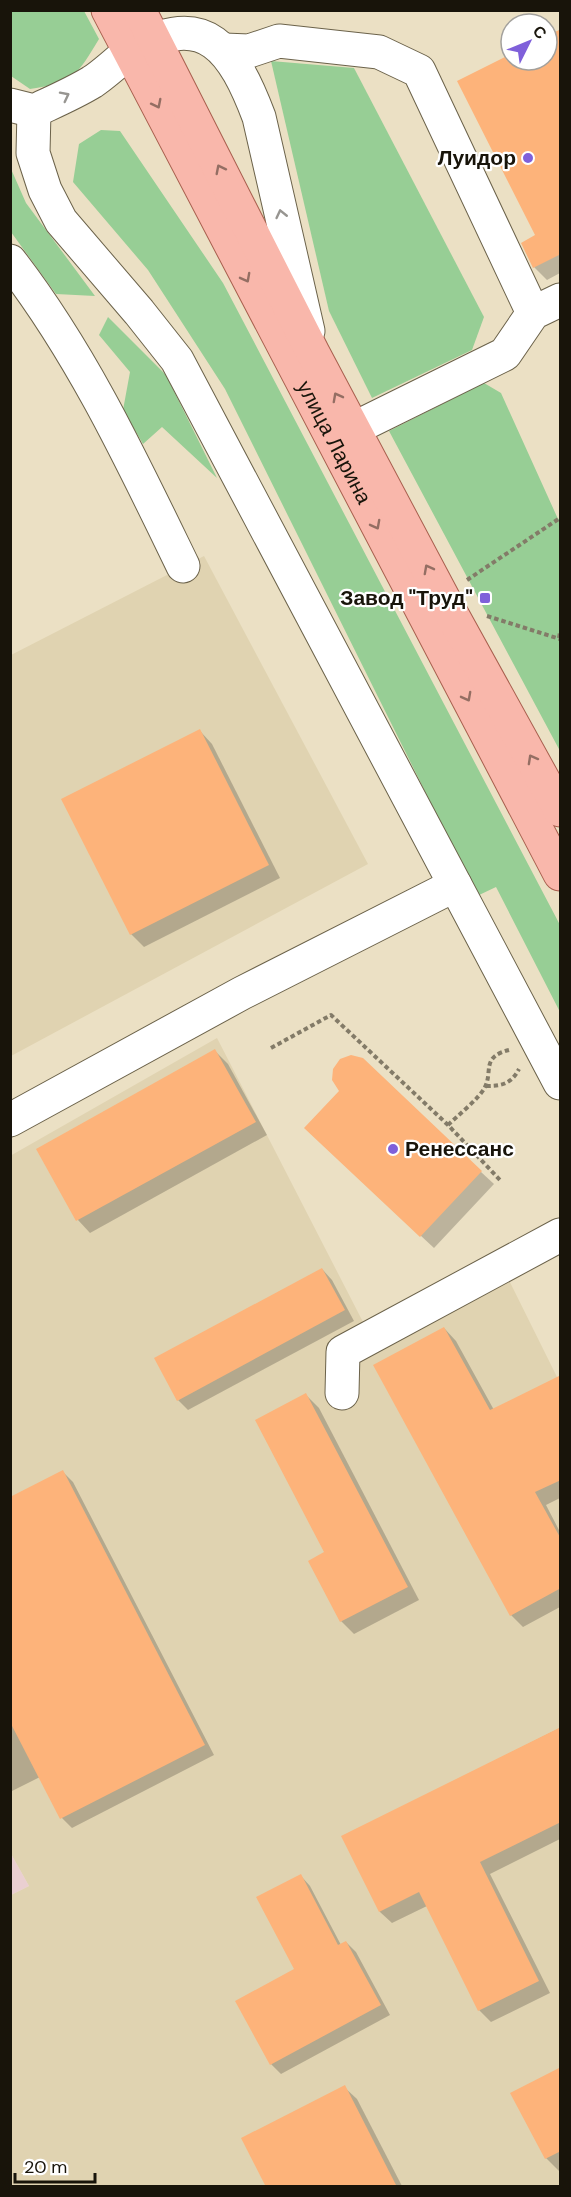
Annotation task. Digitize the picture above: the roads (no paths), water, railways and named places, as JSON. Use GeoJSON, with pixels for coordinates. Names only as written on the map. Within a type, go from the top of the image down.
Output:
{"type":"FeatureCollection","features":[{"type":"Feature","properties":{"kind":"main road","name":"улица Ларина"},"geometry":{"type":"LineString","coordinates":[[108,10],[142,46],[313,353],[450,611],[561,810]]}},
{"type":"Feature","properties":{"kind":"main road","name":"улица Ларина"},"geometry":{"type":"LineString","coordinates":[[139,10],[142,46],[244,275],[561,874]]}},
{"type":"Feature","properties":{"kind":"street"},"geometry":{"type":"LineString","coordinates":[[313,353],[259,117],[246,83],[224,50],[208,38],[189,33],[142,46],[91,82],[22,108],[45,190],[60,221],[139,312],[177,360],[561,1083]]}},
{"type":"Feature","properties":{"kind":"street"},"geometry":{"type":"LineString","coordinates":[[224,50],[249,51],[279,40],[379,52],[419,70],[547,307],[505,354],[354,429]]}},
{"type":"Feature","properties":{"kind":"street"},"geometry":{"type":"LineString","coordinates":[[10,261],[43,303],[119,436],[183,566]]}},
{"type":"Feature","properties":{"kind":"street"},"geometry":{"type":"LineString","coordinates":[[10,1120],[243,993],[455,885]]}},
{"type":"Feature","properties":{"kind":"street"},"geometry":{"type":"LineString","coordinates":[[342,1393],[343,1352],[561,1235]]}},
{"type":"Feature","properties":{"kind":"place","name":"Луидор"},"geometry":{"type":"Point","coordinates":[528,158]}},
{"type":"Feature","properties":{"kind":"place","name":"Завод \"Труд\""},"geometry":{"type":"Point","coordinates":[485,598]}},
{"type":"Feature","properties":{"kind":"place","name":"Ренессанс"},"geometry":{"type":"Point","coordinates":[393,1149]}}]}
